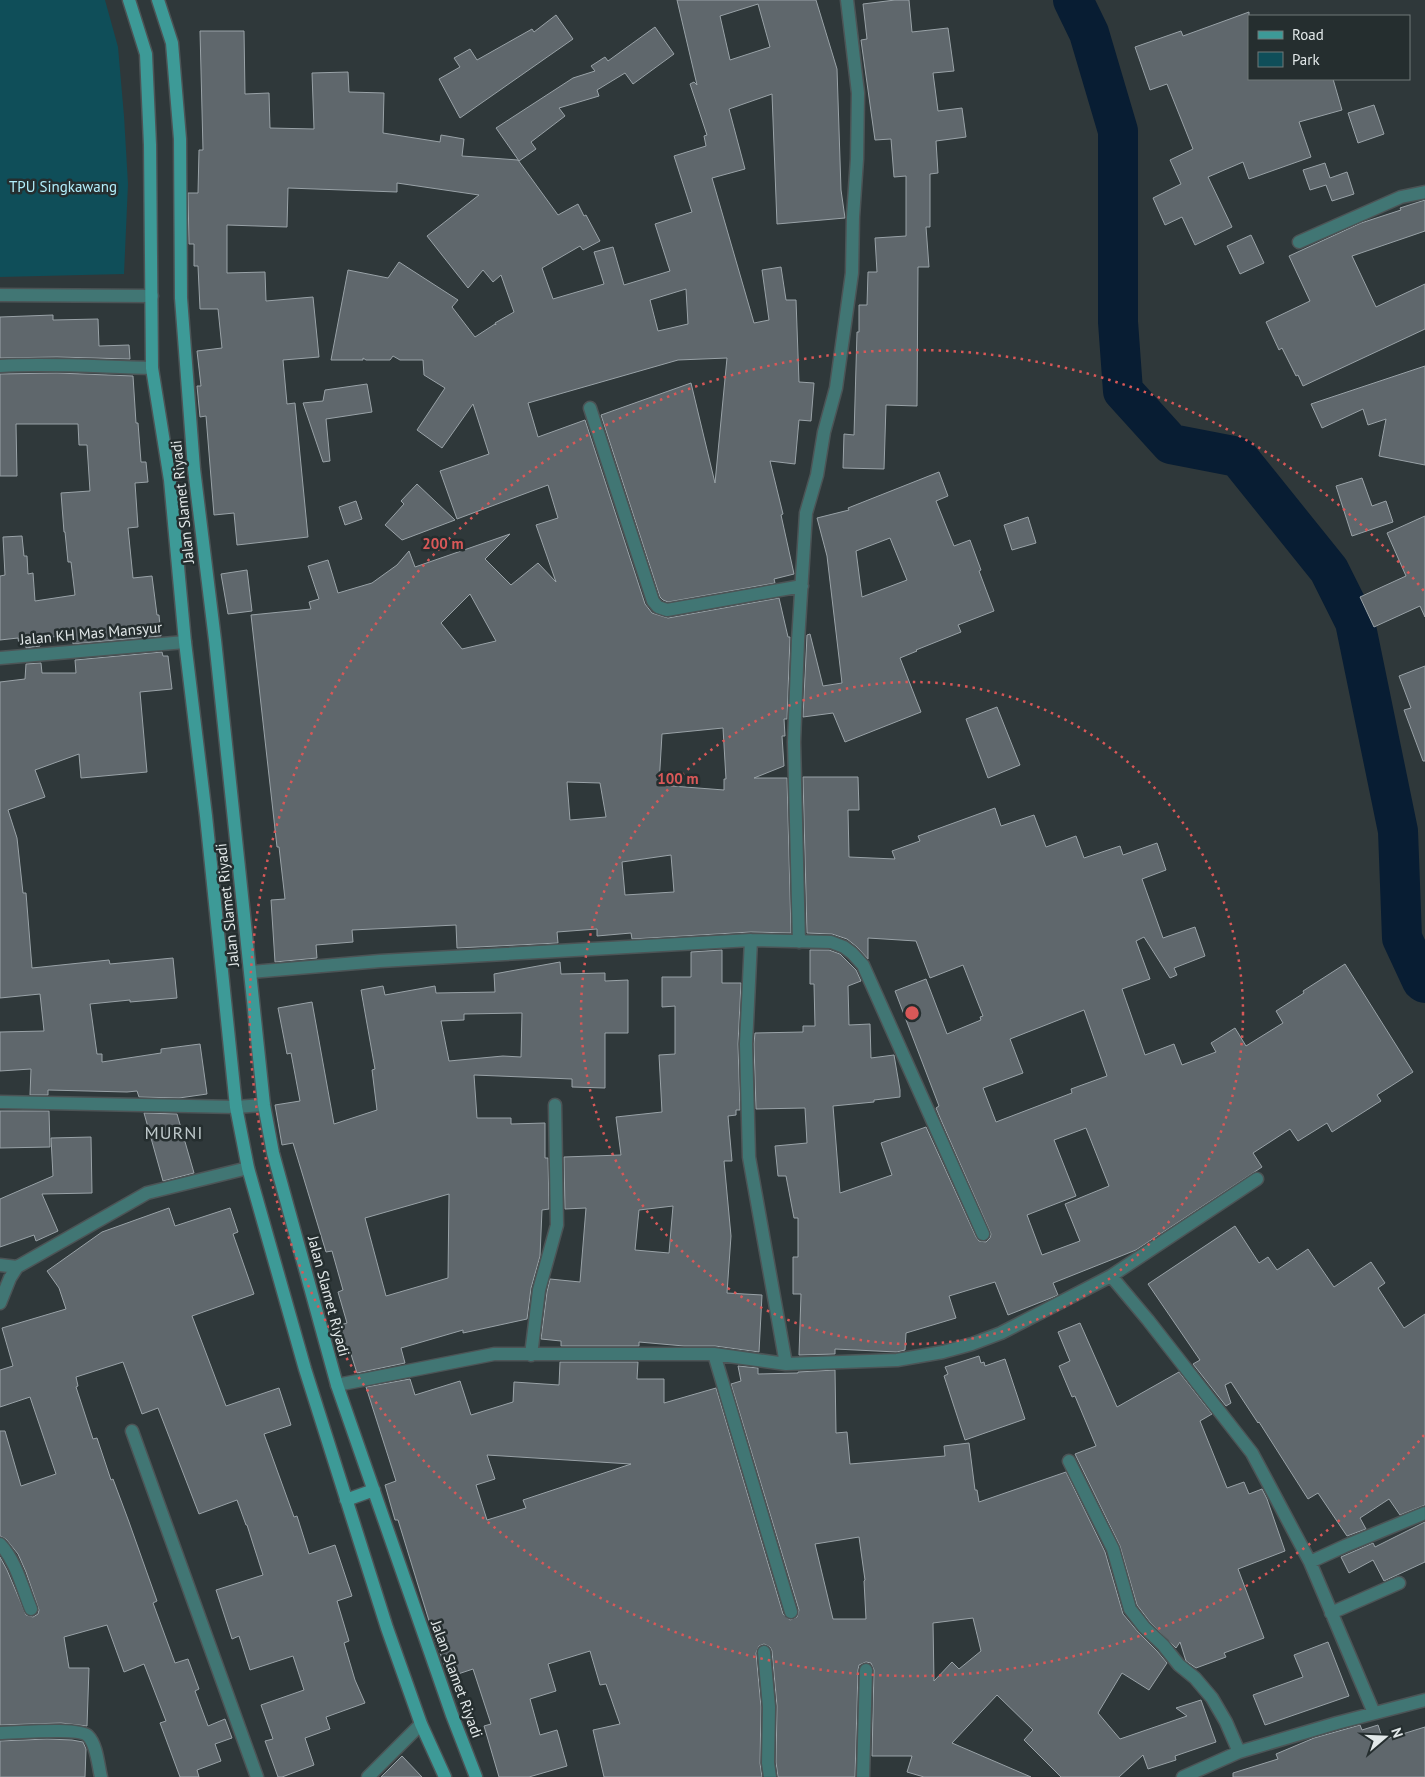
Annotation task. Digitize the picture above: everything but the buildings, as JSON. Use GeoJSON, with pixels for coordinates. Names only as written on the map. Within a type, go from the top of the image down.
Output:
{"type":"FeatureCollection","features":[{"type":"Feature","properties":{"kind":"main road","name":"Jalan Slamet Riyadi"},"geometry":{"type":"LineString","coordinates":[[129,0],[146,54],[150,145],[152,368],[170,480],[185,642],[208,835],[236,1107],[248,1168],[305,1369],[387,1628],[421,1724],[445,1777]]}},
{"type":"Feature","properties":{"kind":"main road","name":"Jalan Slamet Riyadi"},"geometry":{"type":"LineString","coordinates":[[158,0],[172,43],[180,139],[181,298],[194,469],[215,640],[264,1105],[273,1153],[337,1385],[452,1715],[476,1777]]}},
{"type":"Feature","properties":{"kind":"main road"},"geometry":{"type":"LineString","coordinates":[[346,1500],[374,1490]]}},
{"type":"Feature","properties":{"kind":"street"},"geometry":{"type":"LineString","coordinates":[[799,942],[794,742],[806,513],[817,475],[824,432],[836,388],[852,273],[858,93],[847,0]]}},
{"type":"Feature","properties":{"kind":"street"},"geometry":{"type":"LineString","coordinates":[[1299,242],[1401,197],[1425,192]]}},
{"type":"Feature","properties":{"kind":"street"},"geometry":{"type":"LineString","coordinates":[[0,294],[152,296]]}},
{"type":"Feature","properties":{"kind":"street"},"geometry":{"type":"LineString","coordinates":[[0,366],[65,364],[152,368]]}},
{"type":"Feature","properties":{"kind":"street"},"geometry":{"type":"LineString","coordinates":[[590,408],[653,601],[658,607],[668,610],[802,586]]}},
{"type":"Feature","properties":{"kind":"street","name":"Jalan KH Mas Mansyur"},"geometry":{"type":"LineString","coordinates":[[0,658],[185,642]]}},
{"type":"Feature","properties":{"kind":"street"},"geometry":{"type":"LineString","coordinates":[[751,940],[746,1044],[749,1157],[786,1364]]}},
{"type":"Feature","properties":{"kind":"street"},"geometry":{"type":"LineString","coordinates":[[251,972],[389,961],[751,940],[831,942],[852,952],[864,965],[983,1234]]}},
{"type":"Feature","properties":{"kind":"street"},"geometry":{"type":"LineString","coordinates":[[0,1102],[236,1107],[264,1105]]}},
{"type":"Feature","properties":{"kind":"street"},"geometry":{"type":"LineString","coordinates":[[531,1355],[539,1290],[557,1225],[555,1105]]}},
{"type":"Feature","properties":{"kind":"street"},"geometry":{"type":"LineString","coordinates":[[0,1303],[10,1278],[17,1267],[147,1193],[248,1168]]}},
{"type":"Feature","properties":{"kind":"street"},"geometry":{"type":"LineString","coordinates":[[337,1385],[494,1354],[714,1354],[786,1364],[896,1360],[943,1352],[1001,1333],[1111,1276],[1257,1179]]}},
{"type":"Feature","properties":{"kind":"street"},"geometry":{"type":"LineString","coordinates":[[0,1265],[17,1267]]}},
{"type":"Feature","properties":{"kind":"street"},"geometry":{"type":"LineString","coordinates":[[1111,1276],[1148,1320],[1252,1453],[1310,1562],[1374,1713]]}},
{"type":"Feature","properties":{"kind":"street"},"geometry":{"type":"LineString","coordinates":[[714,1354],[791,1612]]}},
{"type":"Feature","properties":{"kind":"street"},"geometry":{"type":"LineString","coordinates":[[132,1431],[257,1777]]}},
{"type":"Feature","properties":{"kind":"street"},"geometry":{"type":"LineString","coordinates":[[1069,1461],[1113,1549],[1130,1609],[1179,1665],[1195,1678],[1212,1698],[1226,1722],[1239,1752]]}},
{"type":"Feature","properties":{"kind":"street"},"geometry":{"type":"LineString","coordinates":[[1310,1562],[1425,1513]]}},
{"type":"Feature","properties":{"kind":"street"},"geometry":{"type":"LineString","coordinates":[[0,1544],[13,1564],[31,1608]]}},
{"type":"Feature","properties":{"kind":"street"},"geometry":{"type":"LineString","coordinates":[[1331,1613],[1399,1583]]}},
{"type":"Feature","properties":{"kind":"street"},"geometry":{"type":"LineString","coordinates":[[764,1652],[769,1707],[768,1763],[770,1777]]}},
{"type":"Feature","properties":{"kind":"street"},"geometry":{"type":"LineString","coordinates":[[863,1777],[866,1670]]}},
{"type":"Feature","properties":{"kind":"street"},"geometry":{"type":"LineString","coordinates":[[1183,1777],[1239,1752],[1425,1700]]}},
{"type":"Feature","properties":{"kind":"street"},"geometry":{"type":"LineString","coordinates":[[368,1777],[421,1724]]}},
{"type":"Feature","properties":{"kind":"street"},"geometry":{"type":"LineString","coordinates":[[0,1733],[71,1731],[84,1733],[89,1737],[93,1745],[101,1777]]}},
{"type":"Feature","properties":{"kind":"green space","name":"TPU Singkawang"},"geometry":{"type":"Polygon","coordinates":[[[0,0],[105,0],[118,47],[124,116],[128,184],[124,274],[0,277],[0,0]]]}},
{"type":"Feature","properties":{"kind":"waterway"},"geometry":{"type":"LineString","coordinates":[[1073,0],[1089,33],[1118,131],[1118,322],[1123,391],[1171,444],[1238,457],[1329,570],[1355,622],[1398,831],[1402,938],[1422,981],[1425,983]]}},
{"type":"Feature","properties":{"kind":"district","name":"MURNI"},"geometry":{"type":"Point","coordinates":[174,1132]}}]}
